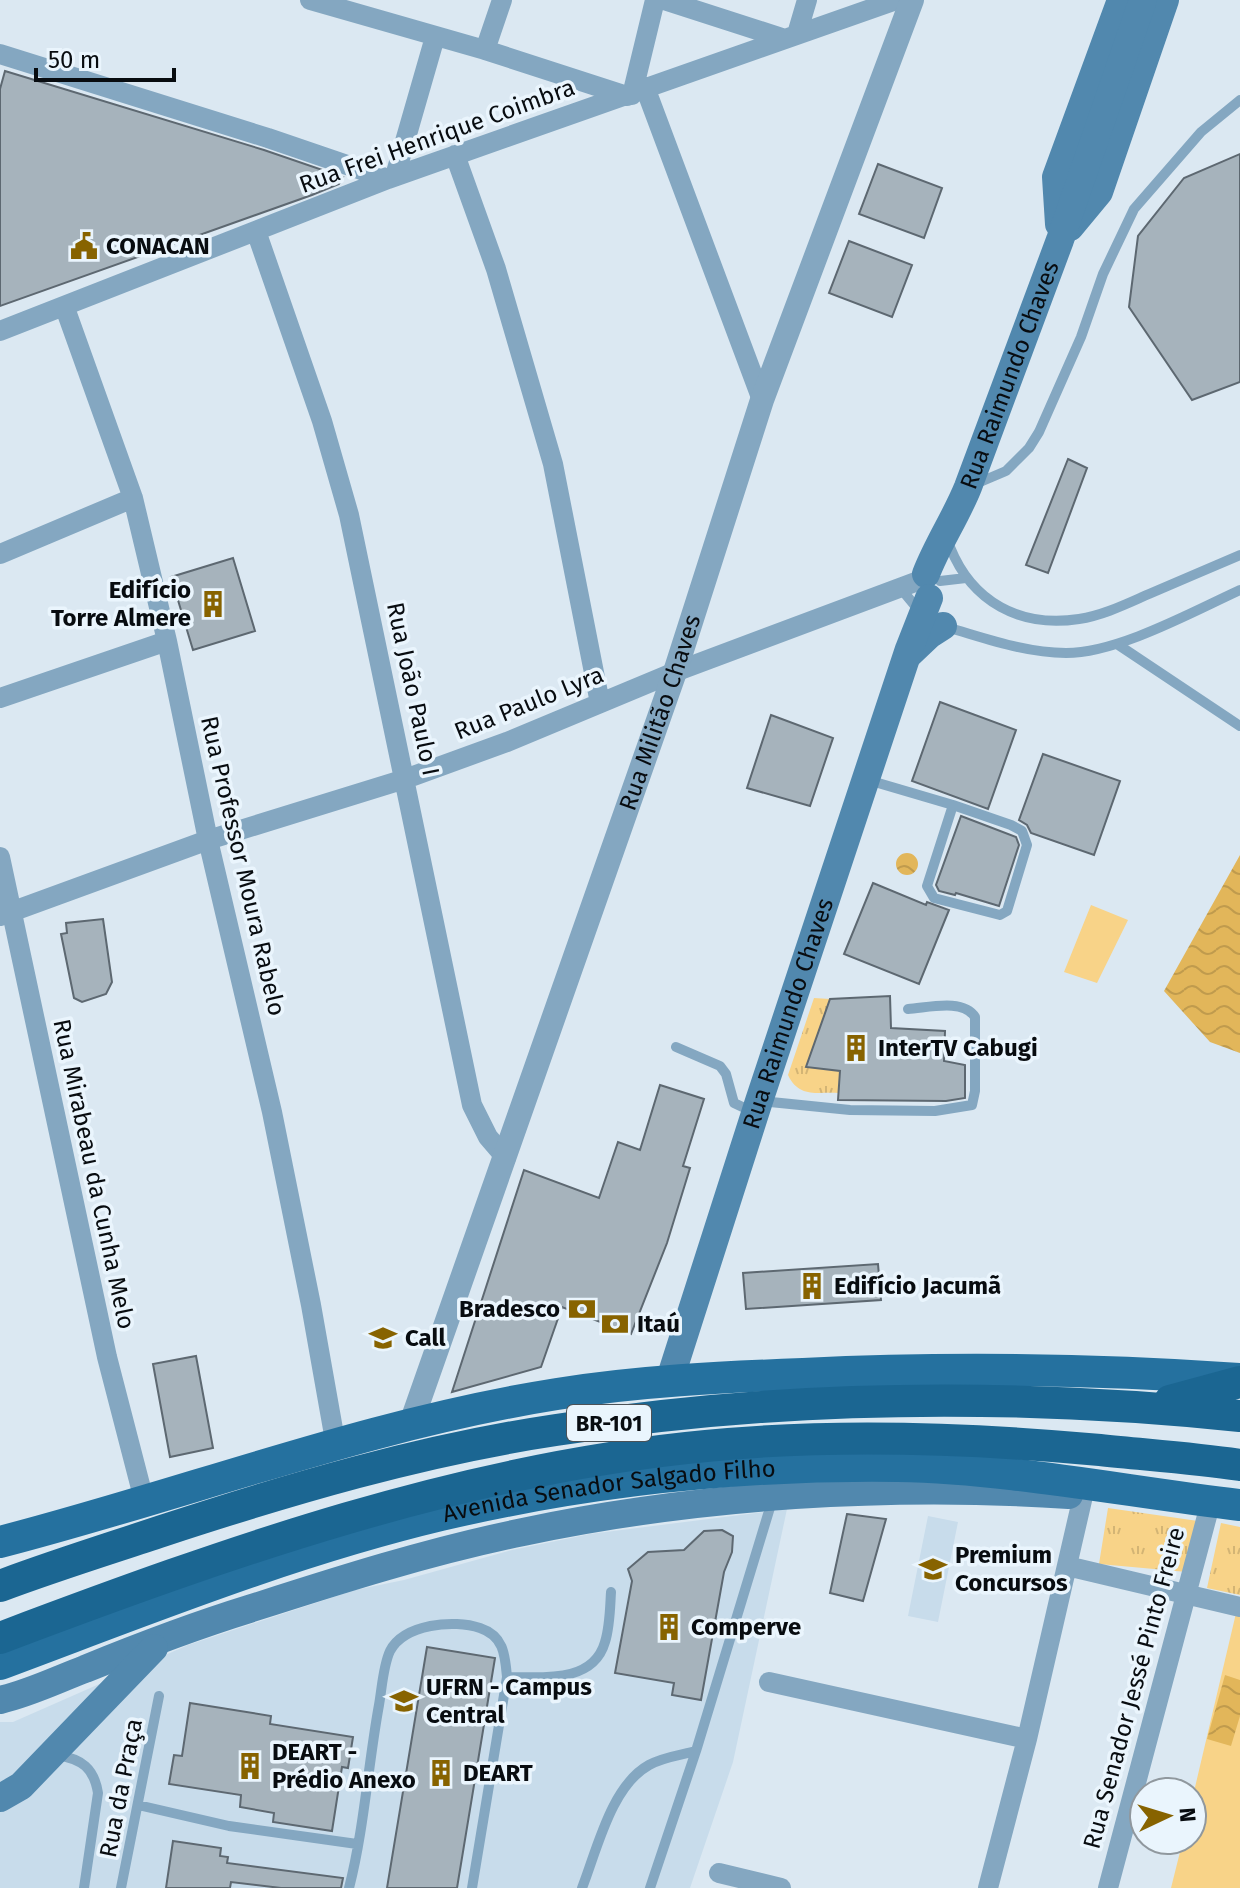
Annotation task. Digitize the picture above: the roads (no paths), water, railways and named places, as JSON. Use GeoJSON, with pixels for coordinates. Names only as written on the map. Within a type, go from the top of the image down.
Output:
{"type":"FeatureCollection","features":[{"type":"Feature","properties":{"kind":"highway"},"geometry":{"type":"LineString","coordinates":[[1147,1406],[1240,1381]]}},
{"type":"Feature","properties":{"kind":"highway","name":"BR-101"},"geometry":{"type":"LineString","coordinates":[[0,1586],[238,1506],[381,1466],[555,1430],[655,1417],[821,1405],[921,1402],[1147,1406],[1240,1416]]}},
{"type":"Feature","properties":{"kind":"highway","name":"Avenida Senador Salgado Filho"},"geometry":{"type":"LineString","coordinates":[[6,1649],[253,1546],[375,1509],[591,1462],[691,1448],[798,1440],[902,1437],[1040,1445],[1240,1465]]}},
{"type":"Feature","properties":{"kind":"main road","name":"Rua Raimundo Chaves"},"geometry":{"type":"LineString","coordinates":[[1060,240],[1056,177],[1121,0]]}},
{"type":"Feature","properties":{"kind":"main road","name":"Rua Raimundo Chaves"},"geometry":{"type":"LineString","coordinates":[[926,593],[950,547],[963,499],[1060,240],[1143,0]]}},
{"type":"Feature","properties":{"kind":"main road","name":"Rua Raimundo Chaves"},"geometry":{"type":"LineString","coordinates":[[1060,240],[1099,192],[1165,0]]}},
{"type":"Feature","properties":{"kind":"main road","name":"Rua Raimundo Chaves"},"geometry":{"type":"LineString","coordinates":[[670,1379],[908,653],[929,635],[926,593],[937,546],[963,499]]}},
{"type":"Feature","properties":{"kind":"main road"},"geometry":{"type":"LineString","coordinates":[[0,1542],[410,1426],[556,1394],[670,1379],[893,1370],[1062,1369],[1240,1381]]}},
{"type":"Feature","properties":{"kind":"main road","name":"Avenida Senador Salgado Filho"},"geometry":{"type":"LineString","coordinates":[[6,1649],[367,1535],[440,1515],[610,1483],[813,1467],[886,1466],[1226,1503]]}},
{"type":"Feature","properties":{"kind":"main road"},"geometry":{"type":"LineString","coordinates":[[0,1700],[42,1688],[247,1609],[521,1532],[603,1517],[773,1498],[925,1491],[1085,1489]]}},
{"type":"Feature","properties":{"kind":"main road"},"geometry":{"type":"LineString","coordinates":[[0,1798],[21,1786],[163,1639]]}},
{"type":"Feature","properties":{"kind":"street"},"geometry":{"type":"LineString","coordinates":[[310,0],[635,93]]}},
{"type":"Feature","properties":{"kind":"street"},"geometry":{"type":"LineString","coordinates":[[485,50],[502,0]]}},
{"type":"Feature","properties":{"kind":"street"},"geometry":{"type":"LineString","coordinates":[[655,0],[635,93],[762,400]]}},
{"type":"Feature","properties":{"kind":"street"},"geometry":{"type":"LineString","coordinates":[[664,0],[791,37],[807,0]]}},
{"type":"Feature","properties":{"kind":"street","name":"Rua Frei Henrique Coimbra"},"geometry":{"type":"LineString","coordinates":[[0,331],[392,178],[896,0]]}},
{"type":"Feature","properties":{"kind":"street","name":"Rua Militão Chaves"},"geometry":{"type":"LineString","coordinates":[[410,1426],[675,672],[762,400],[912,0]]}},
{"type":"Feature","properties":{"kind":"street"},"geometry":{"type":"LineString","coordinates":[[0,54],[392,178],[435,37]]}},
{"type":"Feature","properties":{"kind":"street"},"geometry":{"type":"LineString","coordinates":[[455,155],[496,269],[546,436],[600,703]]}},
{"type":"Feature","properties":{"kind":"street","name":"Rua João Paulo I"},"geometry":{"type":"LineString","coordinates":[[256,231],[322,421],[349,515],[472,1105],[488,1137],[506,1158]]}},
{"type":"Feature","properties":{"kind":"street","name":"Rua Professor Moura Rabelo"},"geometry":{"type":"LineString","coordinates":[[65,308],[133,498],[272,1112],[336,1446]]}},
{"type":"Feature","properties":{"kind":"street"},"geometry":{"type":"LineString","coordinates":[[0,554],[133,498]]}},
{"type":"Feature","properties":{"kind":"street","name":"Rua Paulo Lyra"},"geometry":{"type":"LineString","coordinates":[[5,914],[208,840],[405,779],[507,742],[675,672],[926,593]]}},
{"type":"Feature","properties":{"kind":"street"},"geometry":{"type":"LineString","coordinates":[[0,698],[167,641]]}},
{"type":"Feature","properties":{"kind":"street","name":"Rua Mirabeau da Cunha Melo"},"geometry":{"type":"LineString","coordinates":[[0,857],[5,914],[107,1357],[144,1500]]}},
{"type":"Feature","properties":{"kind":"street"},"geometry":{"type":"LineString","coordinates":[[988,1888],[1027,1739],[1085,1489]]}},
{"type":"Feature","properties":{"kind":"street","name":"Rua Senador Jessé Pinto Freire"},"geometry":{"type":"LineString","coordinates":[[1108,1888],[1185,1593],[1226,1503]]}},
{"type":"Feature","properties":{"kind":"street"},"geometry":{"type":"LineString","coordinates":[[1067,1566],[1240,1607]]}},
{"type":"Feature","properties":{"kind":"street"},"geometry":{"type":"LineString","coordinates":[[769,1682],[1027,1739]]}},
{"type":"Feature","properties":{"kind":"street"},"geometry":{"type":"LineString","coordinates":[[719,1873],[781,1888]]}},
{"type":"Feature","properties":{"kind":"lane"},"geometry":{"type":"LineString","coordinates":[[963,499],[1006,471],[1029,448],[1081,337],[1119,235],[1134,209],[1201,132],[1240,100]]}},
{"type":"Feature","properties":{"kind":"lane"},"geometry":{"type":"LineString","coordinates":[[926,593],[984,598],[1020,614],[1064,620],[1108,612],[1240,555]]}},
{"type":"Feature","properties":{"kind":"lane"},"geometry":{"type":"LineString","coordinates":[[926,593],[1034,651],[1070,653],[1117,644],[1240,590]]}},
{"type":"Feature","properties":{"kind":"lane"},"geometry":{"type":"LineString","coordinates":[[1117,644],[1240,726]]}},
{"type":"Feature","properties":{"kind":"lane"},"geometry":{"type":"LineString","coordinates":[[865,780],[953,805],[1022,831],[1027,845],[1007,911],[1000,915],[934,898],[929,894],[927,886],[953,805]]}},
{"type":"Feature","properties":{"kind":"lane"},"geometry":{"type":"LineString","coordinates":[[676,1047],[720,1066],[726,1074],[734,1103],[757,1107],[921,1111],[972,1105],[975,1091],[975,1017],[972,1012],[961,1007],[908,1009]]}},
{"type":"Feature","properties":{"kind":"lane"},"geometry":{"type":"LineString","coordinates":[[650,1888],[696,1751],[773,1498]]}},
{"type":"Feature","properties":{"kind":"lane"},"geometry":{"type":"LineString","coordinates":[[507,1677],[554,1677],[581,1672],[591,1664],[605,1645],[611,1592]]}},
{"type":"Feature","properties":{"kind":"lane"},"geometry":{"type":"LineString","coordinates":[[349,1888],[391,1650],[402,1637],[425,1628],[458,1624],[480,1628],[499,1639],[505,1651],[507,1677],[472,1888]]}},
{"type":"Feature","properties":{"kind":"lane","name":"Rua da Praça"},"geometry":{"type":"LineString","coordinates":[[121,1888],[159,1696]]}},
{"type":"Feature","properties":{"kind":"lane"},"geometry":{"type":"LineString","coordinates":[[582,1888],[615,1802],[625,1786],[649,1765],[696,1751]]}},
{"type":"Feature","properties":{"kind":"lane","name":"Rua da Praça"},"geometry":{"type":"LineString","coordinates":[[51,1754],[74,1758],[87,1766],[96,1783],[98,1793],[84,1888]]}},
{"type":"Feature","properties":{"kind":"lane"},"geometry":{"type":"LineString","coordinates":[[138,1805],[229,1826],[357,1844]]}},
{"type":"Feature","properties":{"kind":"water"},"geometry":{"type":"Polygon","coordinates":[[[907,853],[915,856],[918,864],[915,872],[907,875],[899,872],[896,864],[899,856],[907,853]]]}},
{"type":"Feature","properties":{"kind":"water"},"geometry":{"type":"Polygon","coordinates":[[[1240,855],[1240,1053],[1210,1042],[1164,991],[1240,855]]]}},
{"type":"Feature","properties":{"kind":"water"},"geometry":{"type":"Polygon","coordinates":[[[1225,1675],[1240,1680],[1240,1716],[1231,1746],[1207,1739],[1225,1675]]]}},
{"type":"Feature","properties":{"kind":"place","name":"CONACAN"},"geometry":{"type":"Point","coordinates":[84,246]}},
{"type":"Feature","properties":{"kind":"place","name":"Edifício Torre Almere"},"geometry":{"type":"Point","coordinates":[213,604]}},
{"type":"Feature","properties":{"kind":"place","name":"InterTV Cabugi"},"geometry":{"type":"Point","coordinates":[856,1048]}},
{"type":"Feature","properties":{"kind":"place","name":"Edifício Jacumã"},"geometry":{"type":"Point","coordinates":[812,1286]}},
{"type":"Feature","properties":{"kind":"place","name":"Bradesco"},"geometry":{"type":"Point","coordinates":[582,1309]}},
{"type":"Feature","properties":{"kind":"place","name":"Itaú"},"geometry":{"type":"Point","coordinates":[615,1324]}},
{"type":"Feature","properties":{"kind":"place","name":"Call"},"geometry":{"type":"Point","coordinates":[383,1338]}},
{"type":"Feature","properties":{"kind":"place","name":"Premium Concursos"},"geometry":{"type":"Point","coordinates":[933,1569]}},
{"type":"Feature","properties":{"kind":"place","name":"Comperve"},"geometry":{"type":"Point","coordinates":[669,1627]}},
{"type":"Feature","properties":{"kind":"place","name":"UFRN - Campus Central"},"geometry":{"type":"Point","coordinates":[404,1701]}},
{"type":"Feature","properties":{"kind":"place","name":"DEART - Prédio Anexo"},"geometry":{"type":"Point","coordinates":[250,1766]}},
{"type":"Feature","properties":{"kind":"place","name":"DEART"},"geometry":{"type":"Point","coordinates":[441,1773]}}]}
